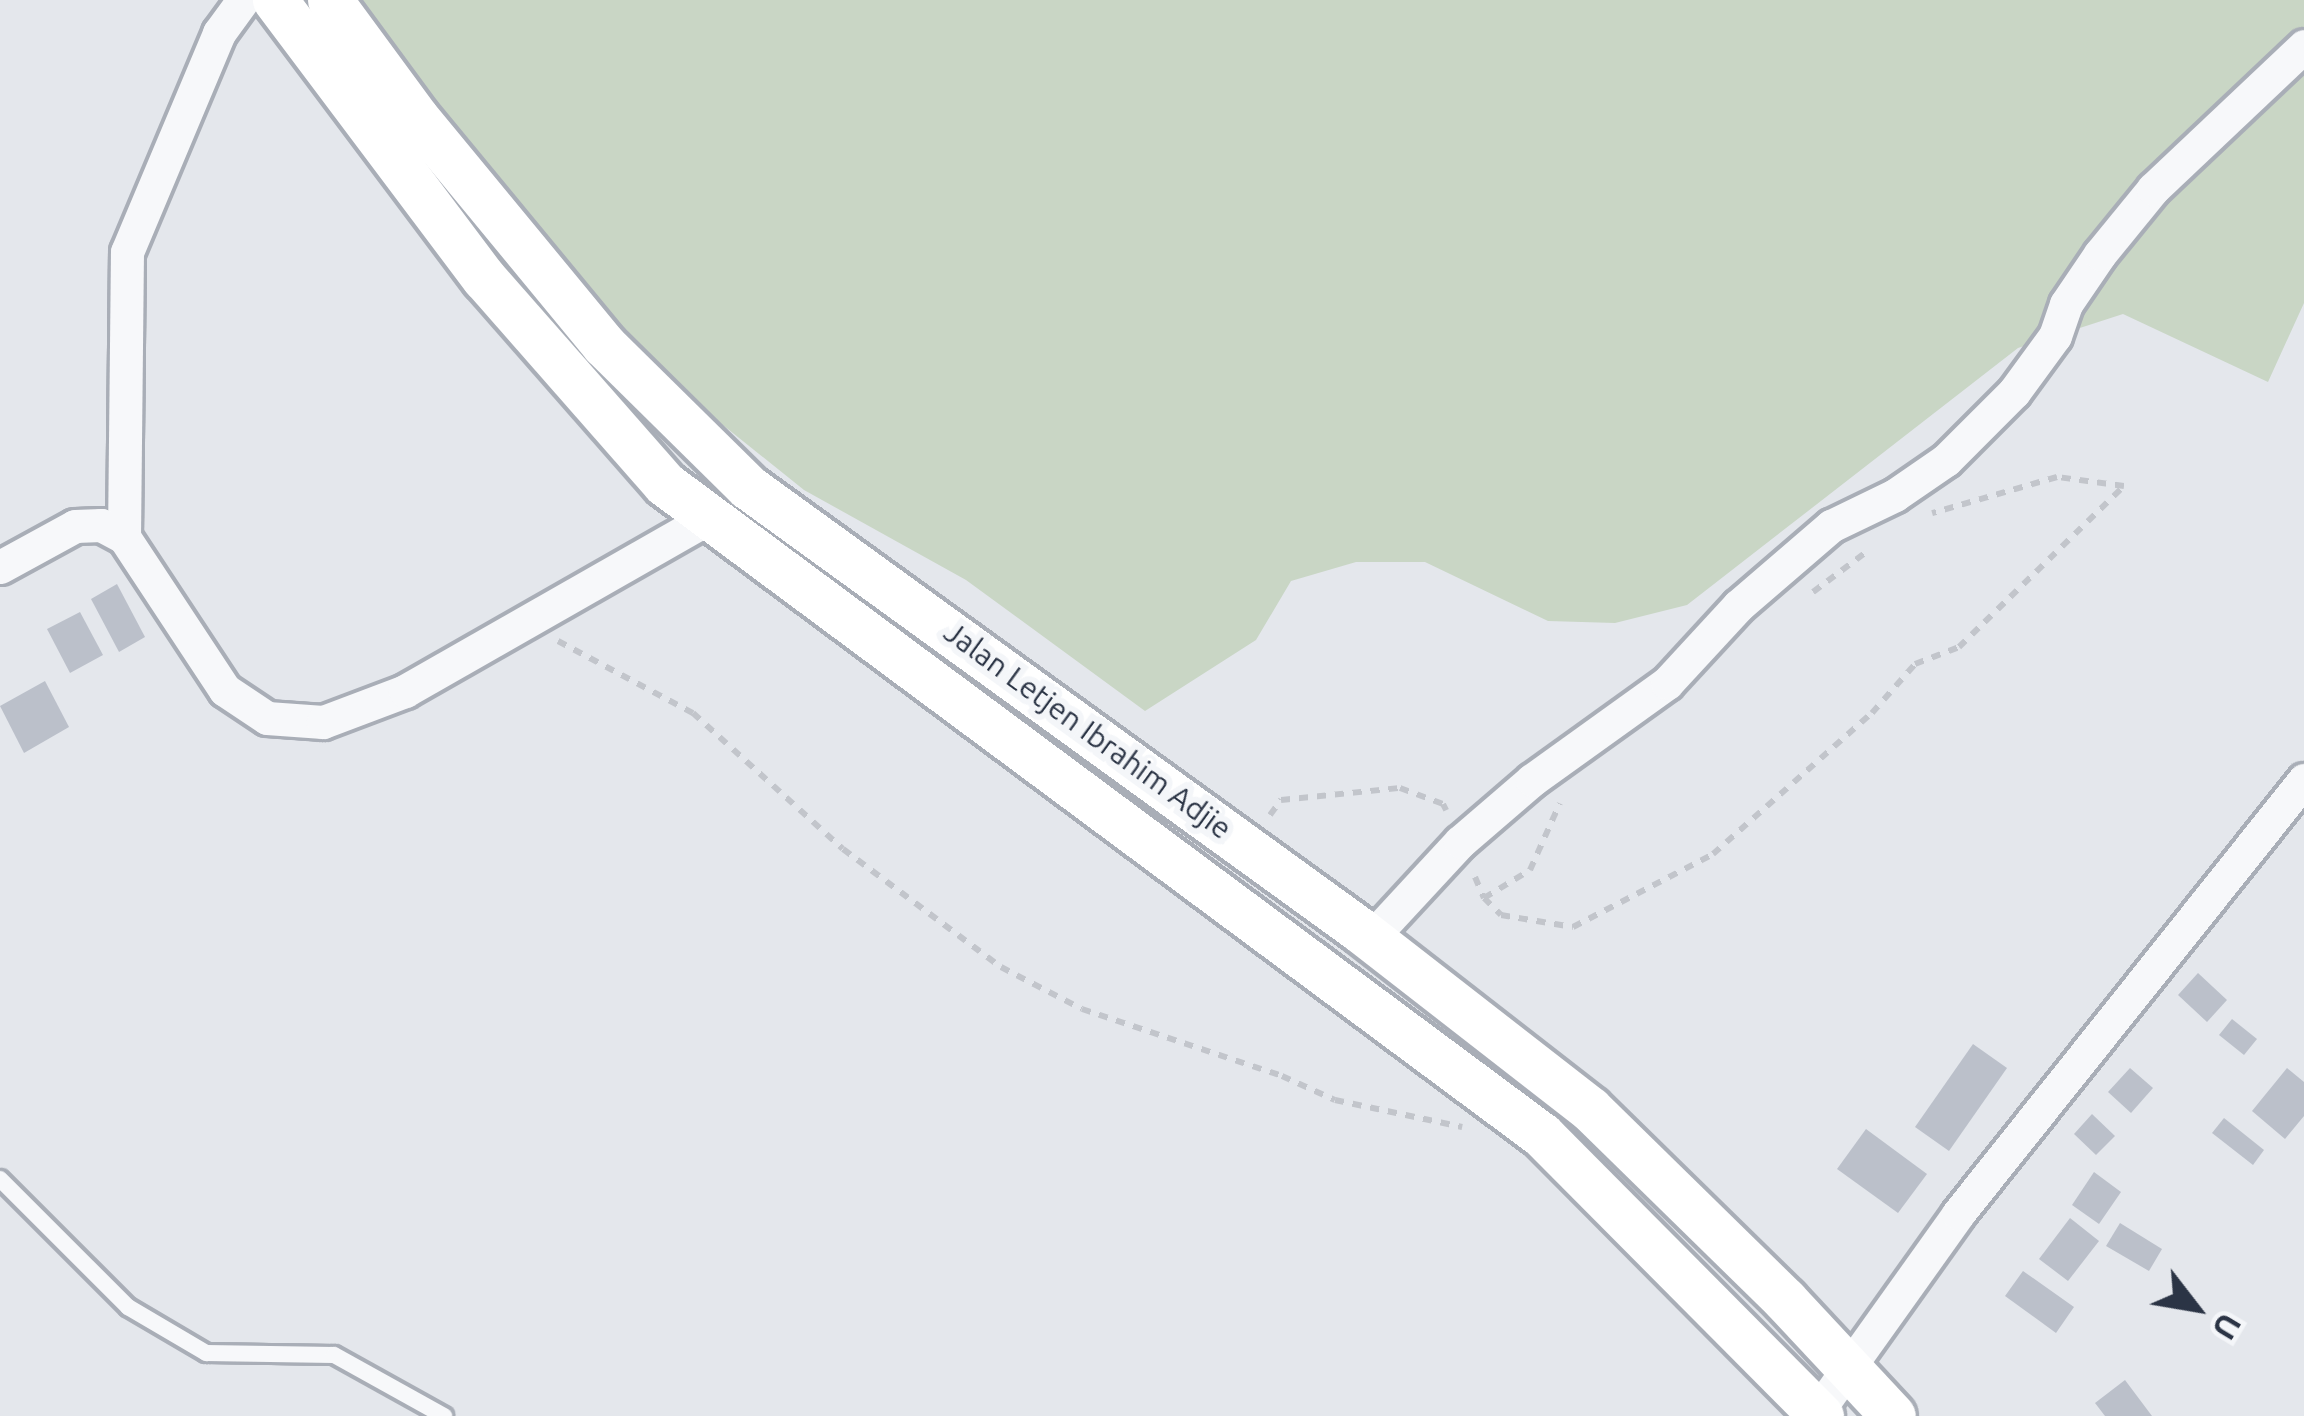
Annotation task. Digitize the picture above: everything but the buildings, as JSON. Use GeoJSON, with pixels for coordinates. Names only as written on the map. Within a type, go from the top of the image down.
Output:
{"type":"FeatureCollection","features":[{"type":"Feature","properties":{"kind":"street"},"geometry":{"type":"LineString","coordinates":[[124,537],[127,252],[219,33],[244,0]]}},
{"type":"Feature","properties":{"kind":"street","name":"Jalan Letjen Ibrahim Adjie"},"geometry":{"type":"LineString","coordinates":[[275,0],[484,278],[664,484],[1542,1135],[1819,1414]]}},
{"type":"Feature","properties":{"kind":"street","name":"Jalan Letjen Ibrahim Adjie"},"geometry":{"type":"LineString","coordinates":[[330,0],[416,117],[604,345],[748,487],[1371,938],[1590,1109],[1893,1416]]}},
{"type":"Feature","properties":{"kind":"street"},"geometry":{"type":"LineString","coordinates":[[1371,938],[1460,842],[1532,780],[1667,682],[1738,606],[1831,526],[1895,495],[1946,460],[2014,392],[2055,336],[2066,304],[2100,254],[2153,188],[2304,46]]}},
{"type":"Feature","properties":{"kind":"street"},"geometry":{"type":"LineString","coordinates":[[0,567],[75,526],[101,525],[124,537],[225,690],[267,718],[322,722],[405,691],[707,519]]}},
{"type":"Feature","properties":{"kind":"street"},"geometry":{"type":"LineString","coordinates":[[1819,1414],[1958,1214],[2304,780]]}},
{"type":"Feature","properties":{"kind":"lane"},"geometry":{"type":"LineString","coordinates":[[0,1179],[128,1307],[206,1353],[242,1357],[286,1351],[334,1354],[444,1416]]}},
{"type":"Feature","properties":{"kind":"path"},"geometry":{"type":"LineString","coordinates":[[1247,847],[1281,800],[1400,788],[1443,804],[1484,898],[1501,915],[1573,927],[1713,854],[1872,712],[1915,664],[1960,647],[2124,486],[2057,477],[1946,513],[1922,514]]}},
{"type":"Feature","properties":{"kind":"path"},"geometry":{"type":"LineString","coordinates":[[1809,595],[1880,540]]}},
{"type":"Feature","properties":{"kind":"path"},"geometry":{"type":"LineString","coordinates":[[523,622],[693,713],[843,849],[1001,967],[1082,1009],[1282,1076],[1335,1100],[1478,1128]]}},
{"type":"Feature","properties":{"kind":"path"},"geometry":{"type":"LineString","coordinates":[[1484,898],[1530,870],[1560,802],[1577,788]]}},
{"type":"Feature","properties":{"kind":"green space"},"geometry":{"type":"Polygon","coordinates":[[[348,0],[2304,0],[2304,303],[2268,382],[2123,314],[2018,348],[1687,605],[1615,623],[1548,621],[1425,562],[1356,562],[1291,581],[1256,640],[1145,711],[966,580],[804,490],[556,291],[348,0]]]}}]}
